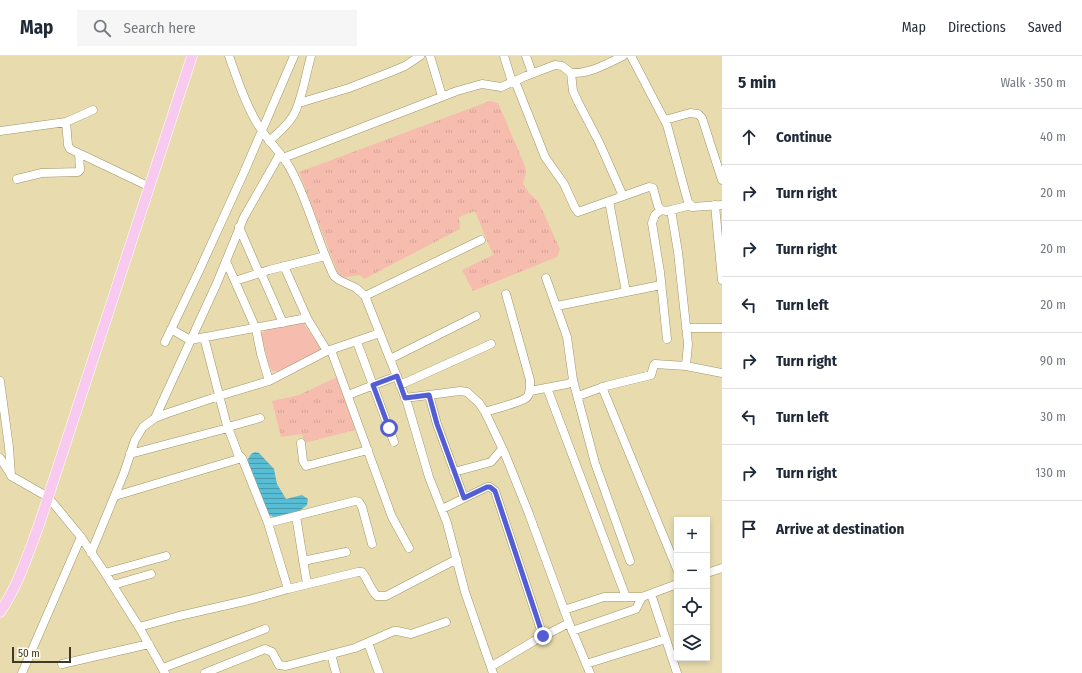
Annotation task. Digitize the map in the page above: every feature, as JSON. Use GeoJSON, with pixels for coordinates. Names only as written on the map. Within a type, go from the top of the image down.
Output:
{"type":"FeatureCollection","features":[{"type":"Feature","properties":{"kind":"main road"},"geometry":{"type":"LineString","coordinates":[[0,612],[20,576],[48,497],[192,56]]}},
{"type":"Feature","properties":{"kind":"street"},"geometry":{"type":"LineString","coordinates":[[229,56],[242,92],[262,130],[289,167],[297,183],[334,276],[356,288],[365,296],[405,398],[429,477],[442,509],[465,592],[493,671],[543,636],[569,623]]}},
{"type":"Feature","properties":{"kind":"street"},"geometry":{"type":"LineString","coordinates":[[165,342],[199,271],[294,56]]}},
{"type":"Feature","properties":{"kind":"street"},"geometry":{"type":"LineString","coordinates":[[269,141],[294,115],[299,102],[311,56]]}},
{"type":"Feature","properties":{"kind":"street"},"geometry":{"type":"LineString","coordinates":[[299,102],[349,88],[381,76],[405,66],[420,56]]}},
{"type":"Feature","properties":{"kind":"street"},"geometry":{"type":"LineString","coordinates":[[430,56],[442,96]]}},
{"type":"Feature","properties":{"kind":"street"},"geometry":{"type":"LineString","coordinates":[[504,56],[545,158],[564,184],[578,212],[649,187],[652,188],[658,206],[661,210]]}},
{"type":"Feature","properties":{"kind":"street"},"geometry":{"type":"LineString","coordinates":[[526,56],[532,74]]}},
{"type":"Feature","properties":{"kind":"street"},"geometry":{"type":"LineString","coordinates":[[155,418],[226,261],[239,227],[251,204],[281,156],[442,96],[482,84],[501,88],[514,81],[559,65],[571,73],[583,72],[604,65],[623,56]]}},
{"type":"Feature","properties":{"kind":"street"},"geometry":{"type":"LineString","coordinates":[[631,56],[665,120],[688,202],[692,207],[719,205],[722,280]]}},
{"type":"Feature","properties":{"kind":"street"},"geometry":{"type":"LineString","coordinates":[[571,73],[573,91],[624,196]]}},
{"type":"Feature","properties":{"kind":"street"},"geometry":{"type":"LineString","coordinates":[[0,131],[66,122],[93,110]]}},
{"type":"Feature","properties":{"kind":"street"},"geometry":{"type":"LineString","coordinates":[[665,120],[690,113],[698,114],[702,118],[722,180]]}},
{"type":"Feature","properties":{"kind":"street"},"geometry":{"type":"LineString","coordinates":[[66,122],[68,146],[79,154],[150,187]]}},
{"type":"Feature","properties":{"kind":"street"},"geometry":{"type":"LineString","coordinates":[[18,178],[42,173],[78,172],[80,170],[79,154]]}},
{"type":"Feature","properties":{"kind":"street"},"geometry":{"type":"LineString","coordinates":[[609,201],[626,292]]}},
{"type":"Feature","properties":{"kind":"street"},"geometry":{"type":"LineString","coordinates":[[667,339],[652,223],[654,215],[661,210],[666,211],[691,205]]}},
{"type":"Feature","properties":{"kind":"street"},"geometry":{"type":"LineString","coordinates":[[671,210],[678,252],[688,344],[686,366]]}},
{"type":"Feature","properties":{"kind":"street"},"geometry":{"type":"LineString","coordinates":[[239,227],[283,323]]}},
{"type":"Feature","properties":{"kind":"street"},"geometry":{"type":"LineString","coordinates":[[365,296],[481,240]]}},
{"type":"Feature","properties":{"kind":"street"},"geometry":{"type":"LineString","coordinates":[[235,281],[284,266],[326,256]]}},
{"type":"Feature","properties":{"kind":"street"},"geometry":{"type":"LineString","coordinates":[[226,261],[256,328],[261,354],[270,381]]}},
{"type":"Feature","properties":{"kind":"street"},"geometry":{"type":"LineString","coordinates":[[284,266],[307,318],[329,351],[348,395],[392,517],[409,548]]}},
{"type":"Feature","properties":{"kind":"street"},"geometry":{"type":"LineString","coordinates":[[546,278],[567,337],[574,380],[595,463],[630,561]]}},
{"type":"Feature","properties":{"kind":"street"},"geometry":{"type":"LineString","coordinates":[[557,306],[661,285]]}},
{"type":"Feature","properties":{"kind":"street"},"geometry":{"type":"LineString","coordinates":[[485,412],[526,398],[530,391],[530,380],[506,294]]}},
{"type":"Feature","properties":{"kind":"street"},"geometry":{"type":"LineString","coordinates":[[390,359],[476,316]]}},
{"type":"Feature","properties":{"kind":"street"},"geometry":{"type":"LineString","coordinates":[[171,328],[190,340],[307,318]]}},
{"type":"Feature","properties":{"kind":"street"},"geometry":{"type":"LineString","coordinates":[[686,328],[722,328]]}},
{"type":"Feature","properties":{"kind":"street"},"geometry":{"type":"LineString","coordinates":[[91,552],[115,496],[139,431],[143,427],[155,418],[218,396],[270,381],[329,351],[380,333]]}},
{"type":"Feature","properties":{"kind":"street"},"geometry":{"type":"LineString","coordinates":[[204,337],[218,396],[228,427],[268,523],[288,588]]}},
{"type":"Feature","properties":{"kind":"street"},"geometry":{"type":"LineString","coordinates":[[356,342],[394,442]]}},
{"type":"Feature","properties":{"kind":"street"},"geometry":{"type":"LineString","coordinates":[[400,385],[492,344]]}},
{"type":"Feature","properties":{"kind":"street"},"geometry":{"type":"LineString","coordinates":[[578,396],[602,387],[651,375],[655,364],[686,366],[722,373]]}},
{"type":"Feature","properties":{"kind":"street"},"geometry":{"type":"LineString","coordinates":[[348,395],[397,376]]}},
{"type":"Feature","properties":{"kind":"street"},"geometry":{"type":"LineString","coordinates":[[530,391],[570,384],[574,380]]}},
{"type":"Feature","properties":{"kind":"street"},"geometry":{"type":"LineString","coordinates":[[0,381],[9,447],[11,476]]}},
{"type":"Feature","properties":{"kind":"street"},"geometry":{"type":"LineString","coordinates":[[602,387],[674,562]]}},
{"type":"Feature","properties":{"kind":"street"},"geometry":{"type":"LineString","coordinates":[[547,388],[626,597]]}},
{"type":"Feature","properties":{"kind":"street"},"geometry":{"type":"LineString","coordinates":[[405,398],[460,391],[467,392],[479,403],[485,412],[502,449],[529,514],[572,631],[590,673]]}},
{"type":"Feature","properties":{"kind":"street"},"geometry":{"type":"LineString","coordinates":[[429,395],[437,424],[464,498]]}},
{"type":"Feature","properties":{"kind":"street"},"geometry":{"type":"LineString","coordinates":[[130,454],[260,418]]}},
{"type":"Feature","properties":{"kind":"street"},"geometry":{"type":"LineString","coordinates":[[301,443],[303,461],[306,466],[368,450]]}},
{"type":"Feature","properties":{"kind":"street"},"geometry":{"type":"LineString","coordinates":[[454,472],[491,462],[502,449]]}},
{"type":"Feature","properties":{"kind":"street"},"geometry":{"type":"LineString","coordinates":[[0,458],[11,476],[48,497],[81,537],[113,585],[164,671],[265,629]]}},
{"type":"Feature","properties":{"kind":"street"},"geometry":{"type":"LineString","coordinates":[[115,496],[242,458]]}},
{"type":"Feature","properties":{"kind":"street"},"geometry":{"type":"LineString","coordinates":[[442,509],[487,487],[490,487],[495,491],[543,636]]}},
{"type":"Feature","properties":{"kind":"street"},"geometry":{"type":"LineString","coordinates":[[268,523],[355,501],[359,502],[362,507],[372,544]]}},
{"type":"Feature","properties":{"kind":"street"},"geometry":{"type":"LineString","coordinates":[[296,516],[306,584]]}},
{"type":"Feature","properties":{"kind":"street"},"geometry":{"type":"LineString","coordinates":[[22,673],[81,537]]}},
{"type":"Feature","properties":{"kind":"street"},"geometry":{"type":"LineString","coordinates":[[303,561],[346,552]]}},
{"type":"Feature","properties":{"kind":"street"},"geometry":{"type":"LineString","coordinates":[[105,573],[166,556]]}},
{"type":"Feature","properties":{"kind":"street"},"geometry":{"type":"LineString","coordinates":[[139,627],[179,616],[250,600],[288,588],[358,572],[362,572],[377,596],[386,596],[457,559]]}},
{"type":"Feature","properties":{"kind":"street"},"geometry":{"type":"LineString","coordinates":[[710,573],[722,568]]}},
{"type":"Feature","properties":{"kind":"street"},"geometry":{"type":"LineString","coordinates":[[113,585],[151,574]]}},
{"type":"Feature","properties":{"kind":"street"},"geometry":{"type":"LineString","coordinates":[[564,610],[604,597],[642,597],[674,585]]}},
{"type":"Feature","properties":{"kind":"street"},"geometry":{"type":"LineString","coordinates":[[651,594],[677,673]]}},
{"type":"Feature","properties":{"kind":"street"},"geometry":{"type":"LineString","coordinates":[[572,631],[636,609],[642,597]]}},
{"type":"Feature","properties":{"kind":"street"},"geometry":{"type":"LineString","coordinates":[[205,673],[265,649],[272,652],[277,662],[282,666],[355,648],[394,631],[411,634],[446,622]]}},
{"type":"Feature","properties":{"kind":"street"},"geometry":{"type":"LineString","coordinates":[[586,664],[666,639]]}},
{"type":"Feature","properties":{"kind":"street"},"geometry":{"type":"LineString","coordinates":[[368,643],[379,673]]}},
{"type":"Feature","properties":{"kind":"street"},"geometry":{"type":"LineString","coordinates":[[62,664],[148,644]]}},
{"type":"Feature","properties":{"kind":"street"},"geometry":{"type":"LineString","coordinates":[[331,654],[336,673]]}},
{"type":"Feature","properties":{"kind":"green space"},"geometry":{"type":"Polygon","coordinates":[[[490,101],[498,103],[525,166],[526,173],[523,183],[529,193],[538,201],[560,249],[557,257],[473,291],[462,270],[493,255],[475,211],[459,217],[460,229],[364,279],[360,275],[340,278],[299,172],[490,101]]]}},
{"type":"Feature","properties":{"kind":"green space"},"geometry":{"type":"Polygon","coordinates":[[[297,322],[304,324],[322,350],[278,371],[272,371],[261,334],[268,329],[297,322]]]}},
{"type":"Feature","properties":{"kind":"green space"},"geometry":{"type":"Polygon","coordinates":[[[337,377],[355,430],[304,443],[302,434],[281,437],[272,401],[299,395],[337,377]]]}},
{"type":"Feature","properties":{"kind":"water"},"geometry":{"type":"Polygon","coordinates":[[[255,452],[259,453],[274,469],[277,484],[286,499],[302,495],[308,499],[307,505],[298,512],[275,518],[267,513],[247,461],[251,454],[255,452]]]}},
{"type":"Feature","properties":{"kind":"route"},"geometry":{"type":"LineString","coordinates":[[389,428],[373,385],[397,376],[405,398],[429,395],[437,424],[464,498],[487,487],[490,487],[495,491],[543,636]]}}]}
